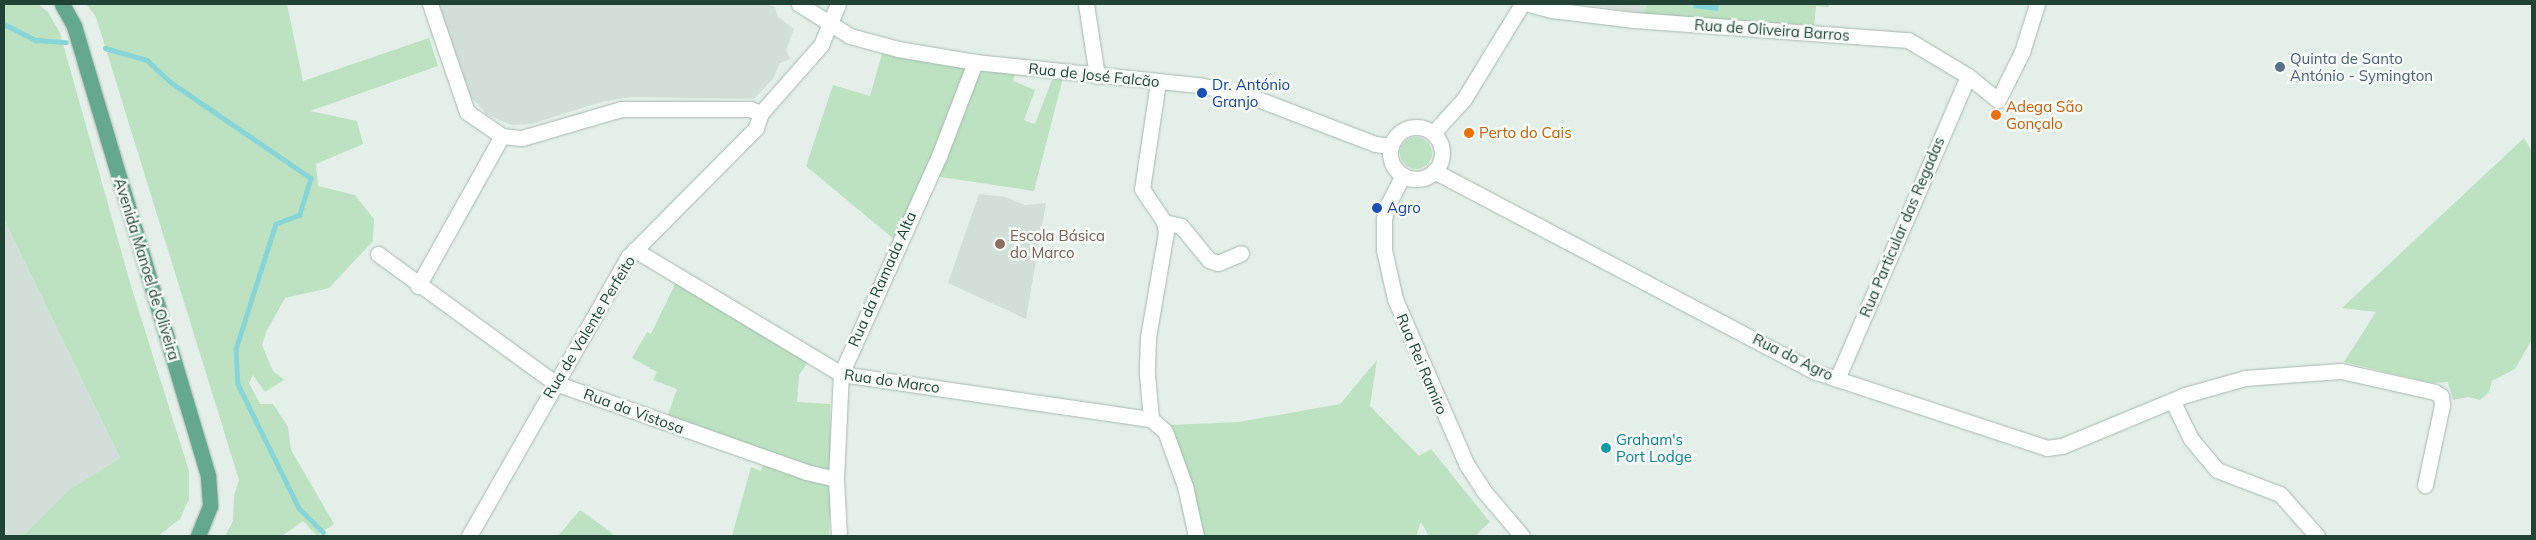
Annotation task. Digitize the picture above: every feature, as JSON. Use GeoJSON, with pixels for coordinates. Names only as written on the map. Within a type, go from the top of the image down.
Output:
{"type":"FeatureCollection","features":[{"type":"Feature","properties":{"kind":"main road","name":"Avenida Manoel de Oliveira"},"geometry":{"type":"LineString","coordinates":[[62,4],[74,26],[208,476],[210,506],[198,536]]}},
{"type":"Feature","properties":{"kind":"street"},"geometry":{"type":"LineString","coordinates":[[430,4],[467,112],[502,136],[522,138],[621,109],[750,109],[761,113]]}},
{"type":"Feature","properties":{"kind":"street","name":"Rua de José Falcão"},"geometry":{"type":"LineString","coordinates":[[799,4],[850,36],[898,49],[975,62],[1199,85],[1250,96],[1375,144],[1391,146]]}},
{"type":"Feature","properties":{"kind":"street","name":"Rua de Valente Perfeito"},"geometry":{"type":"LineString","coordinates":[[468,536],[635,250],[756,128],[761,113],[821,45],[838,4]]}},
{"type":"Feature","properties":{"kind":"street"},"geometry":{"type":"LineString","coordinates":[[1086,4],[1097,76]]}},
{"type":"Feature","properties":{"kind":"street"},"geometry":{"type":"LineString","coordinates":[[1433,133],[1464,99],[1522,4]]}},
{"type":"Feature","properties":{"kind":"street","name":"Rua de Oliveira Barros"},"geometry":{"type":"LineString","coordinates":[[1530,4],[1552,10],[1657,22],[1908,40],[1968,76],[1998,100],[2022,52],[2037,4]]}},
{"type":"Feature","properties":{"kind":"street","name":"Rua da Ramada Alta"},"geometry":{"type":"LineString","coordinates":[[839,536],[836,479],[840,374],[939,156],[975,62]]}},
{"type":"Feature","properties":{"kind":"street","name":"Rua Particular das Regadas"},"geometry":{"type":"LineString","coordinates":[[1837,379],[1968,76]]}},
{"type":"Feature","properties":{"kind":"street"},"geometry":{"type":"LineString","coordinates":[[1158,82],[1142,189],[1164,222],[1166,232],[1148,336],[1147,374],[1151,420],[1165,430],[1185,486],[1196,536]]}},
{"type":"Feature","properties":{"kind":"street"},"geometry":{"type":"LineString","coordinates":[[1417,127],[1433,133],[1442,148],[1439,164],[1434,171],[1419,178],[1403,175],[1392,162],[1391,146],[1401,132],[1417,127]]}},
{"type":"Feature","properties":{"kind":"street"},"geometry":{"type":"LineString","coordinates":[[418,286],[502,136]]}},
{"type":"Feature","properties":{"kind":"street","name":"Rua do Agro"},"geometry":{"type":"LineString","coordinates":[[1434,171],[1816,372],[2048,448],[2185,396],[2245,378],[2340,371],[2435,392],[2441,396],[2442,405],[2425,485]]}},
{"type":"Feature","properties":{"kind":"street","name":"Rua Rei Ramiro"},"geometry":{"type":"LineString","coordinates":[[1403,175],[1388,204],[1384,218],[1384,250],[1395,300],[1471,472],[1522,536]]}},
{"type":"Feature","properties":{"kind":"street"},"geometry":{"type":"LineString","coordinates":[[1164,222],[1181,226],[1209,260],[1218,263],[1241,252]]}},
{"type":"Feature","properties":{"kind":"street","name":"Rua do Marco"},"geometry":{"type":"LineString","coordinates":[[635,250],[840,374],[1151,420]]}},
{"type":"Feature","properties":{"kind":"street","name":"Rua da Vistosa"},"geometry":{"type":"LineString","coordinates":[[378,254],[418,286],[556,383],[806,472],[836,479]]}},
{"type":"Feature","properties":{"kind":"street"},"geometry":{"type":"LineString","coordinates":[[2173,402],[2191,439],[2217,470],[2280,494],[2317,536]]}},
{"type":"Feature","properties":{"kind":"shaded area"},"geometry":{"type":"Polygon","coordinates":[[[439,4],[767,4],[775,7],[778,17],[794,29],[786,50],[790,59],[780,63],[773,79],[754,99],[630,97],[601,102],[531,124],[512,125],[487,115],[470,96],[439,4]]]}},
{"type":"Feature","properties":{"kind":"shaded area"},"geometry":{"type":"Polygon","coordinates":[[[1585,4],[1647,4],[1643,14],[1585,4]]]}},
{"type":"Feature","properties":{"kind":"shaded area","name":"Escola Básica do Marco"},"geometry":{"type":"Polygon","coordinates":[[[979,194],[1006,197],[1025,205],[1046,203],[1026,319],[948,283],[979,194]]]}},
{"type":"Feature","properties":{"kind":"shaded area"},"geometry":{"type":"Polygon","coordinates":[[[4,219],[120,458],[70,489],[23,536],[4,536],[4,219]]]}},
{"type":"Feature","properties":{"kind":"green space"},"geometry":{"type":"Polygon","coordinates":[[[4,4],[38,4],[48,12],[60,33],[131,286],[189,471],[189,499],[180,519],[158,536],[23,536],[70,489],[120,458],[4,219],[4,4]]]}},
{"type":"Feature","properties":{"kind":"green space"},"geometry":{"type":"Polygon","coordinates":[[[86,4],[287,4],[303,81],[429,38],[438,66],[310,111],[357,121],[363,144],[316,164],[318,186],[355,195],[374,219],[373,241],[329,288],[285,298],[266,332],[262,345],[273,371],[284,380],[265,392],[253,375],[249,383],[260,404],[273,404],[288,427],[291,450],[334,524],[317,536],[303,521],[282,536],[225,536],[233,521],[234,495],[239,480],[96,17],[86,4]]]}},
{"type":"Feature","properties":{"kind":"green space"},"geometry":{"type":"Polygon","coordinates":[[[1647,4],[1829,4],[1829,7],[1816,6],[1814,26],[1643,14],[1647,4]]]}},
{"type":"Feature","properties":{"kind":"green space"},"geometry":{"type":"Polygon","coordinates":[[[882,54],[967,67],[946,126],[895,240],[806,166],[833,85],[870,96],[882,54]]]}},
{"type":"Feature","properties":{"kind":"green space"},"geometry":{"type":"Polygon","coordinates":[[[980,68],[1015,72],[1013,81],[1035,90],[1024,120],[1035,124],[1053,77],[1063,78],[1034,191],[934,176],[980,68]]]}},
{"type":"Feature","properties":{"kind":"green space"},"geometry":{"type":"Polygon","coordinates":[[[1416,137],[1422,138],[1427,142],[1431,147],[1431,159],[1427,164],[1422,168],[1416,169],[1410,168],[1405,164],[1401,159],[1400,153],[1401,147],[1405,142],[1410,138],[1416,137]]]}},
{"type":"Feature","properties":{"kind":"green space"},"geometry":{"type":"Polygon","coordinates":[[[2524,138],[2532,152],[2532,339],[2515,369],[2492,381],[2489,392],[2480,400],[2468,397],[2453,400],[2448,382],[2432,383],[2344,362],[2376,312],[2342,308],[2524,138]]]}},
{"type":"Feature","properties":{"kind":"green space"},"geometry":{"type":"Polygon","coordinates":[[[676,282],[808,362],[799,375],[797,402],[830,404],[831,472],[667,418],[677,389],[653,380],[657,372],[632,358],[647,332],[651,334],[676,282]]]}},
{"type":"Feature","properties":{"kind":"green space"},"geometry":{"type":"Polygon","coordinates":[[[1377,360],[1370,406],[1419,456],[1431,449],[1490,522],[1475,536],[1429,536],[1421,522],[1416,536],[1201,536],[1170,425],[1239,422],[1340,404],[1377,360]]]}},
{"type":"Feature","properties":{"kind":"green space"},"geometry":{"type":"Polygon","coordinates":[[[763,465],[826,484],[831,490],[829,536],[732,536],[751,467],[761,471],[763,465]]]}},
{"type":"Feature","properties":{"kind":"green space"},"geometry":{"type":"Polygon","coordinates":[[[580,510],[609,531],[614,536],[558,536],[580,510]]]}},
{"type":"Feature","properties":{"kind":"water"},"geometry":{"type":"Polygon","coordinates":[[[1694,4],[1719,4],[1718,11],[1693,8],[1694,4]]]}},
{"type":"Feature","properties":{"kind":"waterway"},"geometry":{"type":"LineString","coordinates":[[4,24],[36,40],[66,42]]}},
{"type":"Feature","properties":{"kind":"waterway"},"geometry":{"type":"LineString","coordinates":[[105,48],[147,60],[172,83],[311,178],[300,215],[276,224],[236,349],[238,384],[299,508],[323,532]]}},
{"type":"Feature","properties":{"kind":"place","name":"Quinta de Santo António - Symington"},"geometry":{"type":"Point","coordinates":[2280,67]}},
{"type":"Feature","properties":{"kind":"place","name":"Dr. António Granjo"},"geometry":{"type":"Point","coordinates":[1202,93]}},
{"type":"Feature","properties":{"kind":"place","name":"Adega São Gonçalo"},"geometry":{"type":"Point","coordinates":[1996,115]}},
{"type":"Feature","properties":{"kind":"place","name":"Perto do Cais"},"geometry":{"type":"Point","coordinates":[1469,133]}},
{"type":"Feature","properties":{"kind":"place","name":"Agro"},"geometry":{"type":"Point","coordinates":[1377,208]}},
{"type":"Feature","properties":{"kind":"place","name":"Escola Básica do Marco"},"geometry":{"type":"Point","coordinates":[1000,244]}},
{"type":"Feature","properties":{"kind":"place","name":"Graham's Port Lodge"},"geometry":{"type":"Point","coordinates":[1606,448]}}]}
